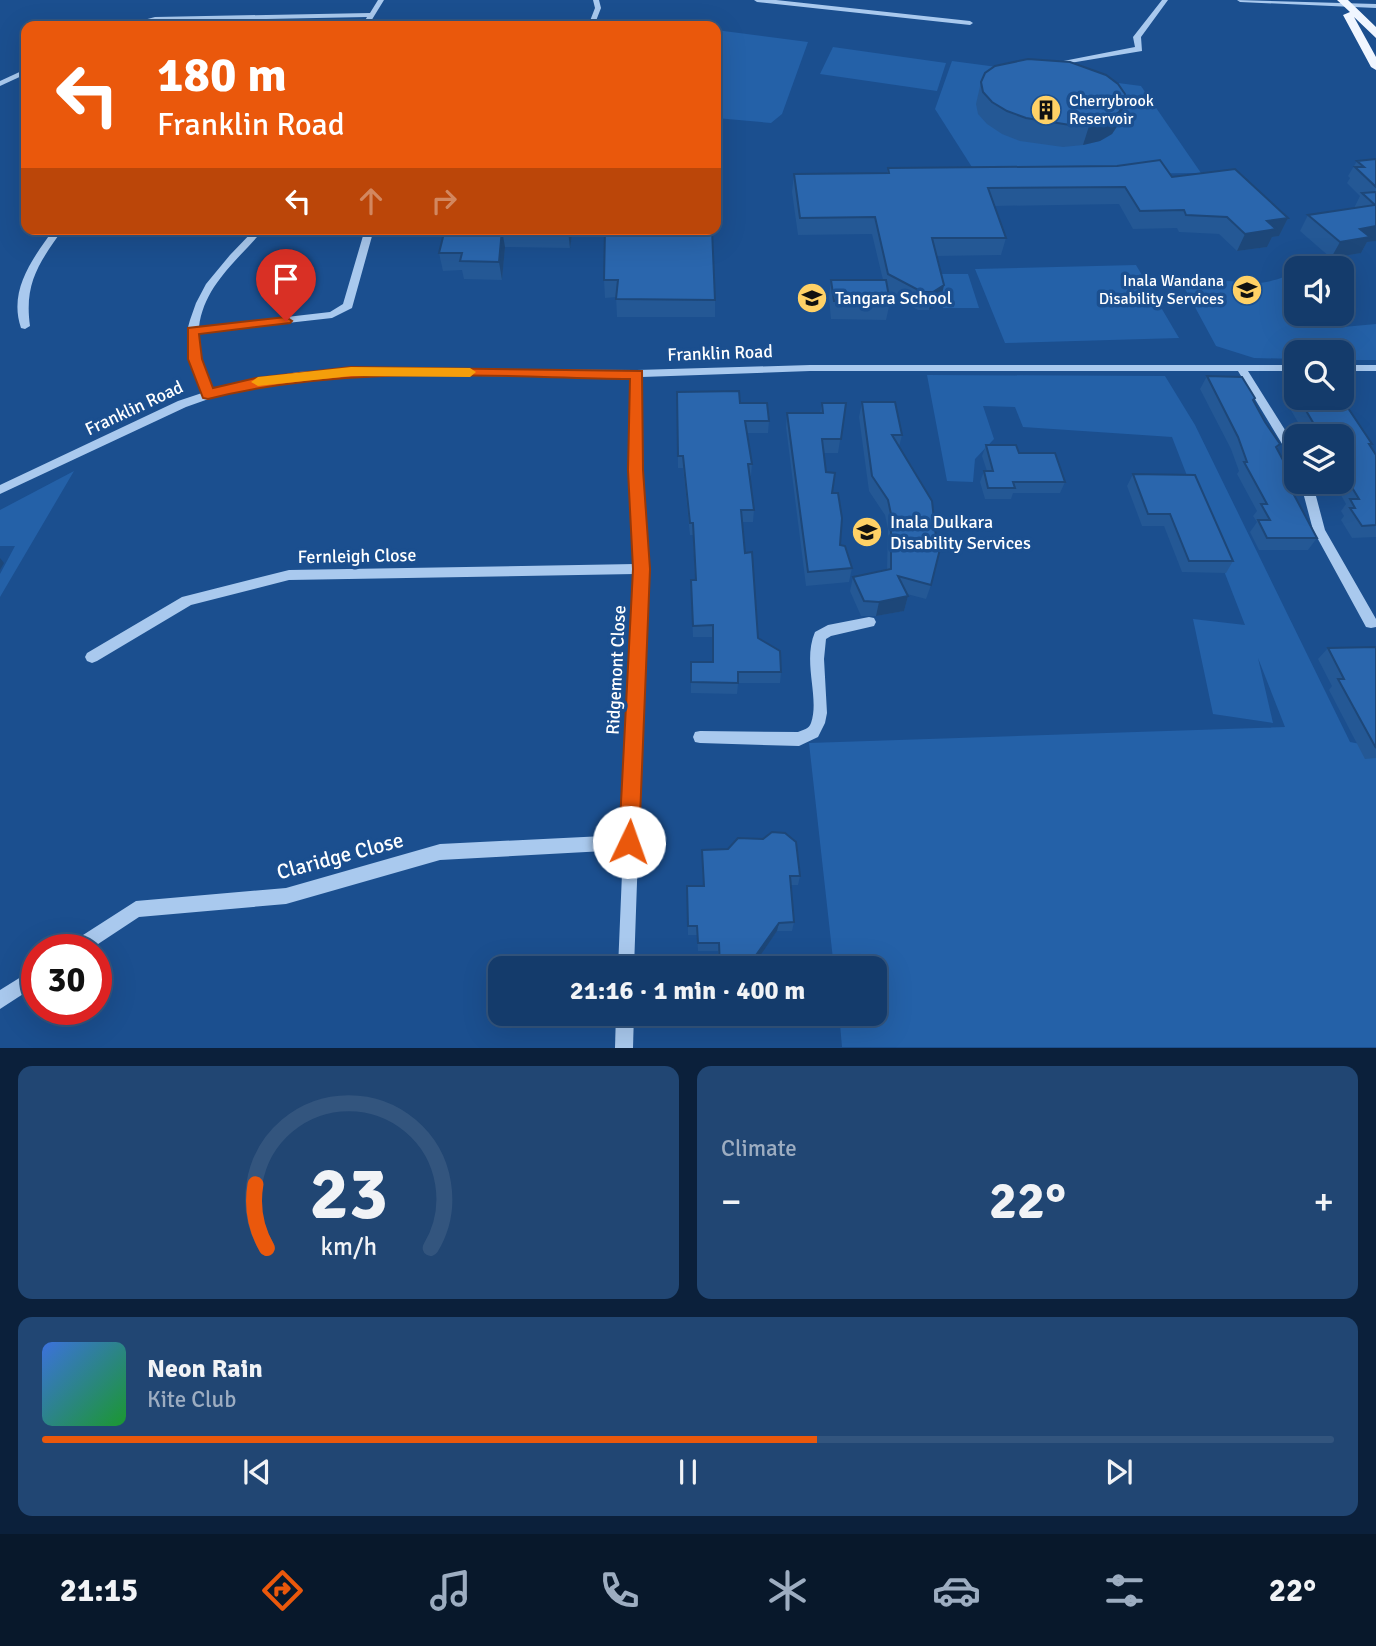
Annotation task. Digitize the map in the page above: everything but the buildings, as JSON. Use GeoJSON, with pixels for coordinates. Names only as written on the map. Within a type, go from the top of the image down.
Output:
{"type":"FeatureCollection","features":[{"type":"Feature","properties":{"kind":"main road"},"geometry":{"type":"LineString","coordinates":[[1344,2],[1365,17],[1376,36]]}},
{"type":"Feature","properties":{"kind":"main road"},"geometry":{"type":"LineString","coordinates":[[1356,13],[1348,15],[1376,66]]}},
{"type":"Feature","properties":{"kind":"street"},"geometry":{"type":"LineString","coordinates":[[367,21],[381,0]]}},
{"type":"Feature","properties":{"kind":"street"},"geometry":{"type":"LineString","coordinates":[[593,21],[598,8],[596,0]]}},
{"type":"Feature","properties":{"kind":"street"},"geometry":{"type":"LineString","coordinates":[[757,0],[970,23]]}},
{"type":"Feature","properties":{"kind":"street"},"geometry":{"type":"LineString","coordinates":[[1046,65],[1139,48],[1137,37],[1165,0]]}},
{"type":"Feature","properties":{"kind":"street"},"geometry":{"type":"LineString","coordinates":[[1240,0],[1344,2],[1376,6]]}},
{"type":"Feature","properties":{"kind":"street"},"geometry":{"type":"LineString","coordinates":[[146,21],[370,15]]}},
{"type":"Feature","properties":{"kind":"street"},"geometry":{"type":"LineString","coordinates":[[0,84],[21,75]]}},
{"type":"Feature","properties":{"kind":"street"},"geometry":{"type":"LineString","coordinates":[[25,326],[21,306],[23,288],[28,273],[55,235]]}},
{"type":"Feature","properties":{"kind":"street"},"geometry":{"type":"LineString","coordinates":[[208,394],[195,359],[192,331],[201,299],[212,281],[254,235]]}},
{"type":"Feature","properties":{"kind":"street"},"geometry":{"type":"LineString","coordinates":[[192,331],[331,315],[348,306],[368,235]]}},
{"type":"Feature","properties":{"kind":"street","name":"Franklin Road"},"geometry":{"type":"LineString","coordinates":[[0,490],[160,413],[208,394],[256,382],[351,372],[637,374],[810,368],[1284,368]]}},
{"type":"Feature","properties":{"kind":"street"},"geometry":{"type":"LineString","coordinates":[[1241,368],[1284,437]]}},
{"type":"Feature","properties":{"kind":"street"},"geometry":{"type":"LineString","coordinates":[[1354,368],[1376,369]]}},
{"type":"Feature","properties":{"kind":"street","name":"Ridgemont Close"},"geometry":{"type":"LineString","coordinates":[[626,956],[642,569],[635,470],[637,374]]}},
{"type":"Feature","properties":{"kind":"street"},"geometry":{"type":"LineString","coordinates":[[1309,494],[1319,530],[1371,623]]}},
{"type":"Feature","properties":{"kind":"street","name":"Fernleigh Close"},"geometry":{"type":"LineString","coordinates":[[92,657],[187,601],[289,575],[642,569]]}},
{"type":"Feature","properties":{"kind":"street"},"geometry":{"type":"LineString","coordinates":[[699,737],[799,739],[814,732],[819,721],[819,678],[815,661],[820,636],[828,631],[869,622]]}},
{"type":"Feature","properties":{"kind":"street","name":"Claridge Close"},"geometry":{"type":"LineString","coordinates":[[99,934],[136,909],[286,896],[440,852],[629,842]]}},
{"type":"Feature","properties":{"kind":"street"},"geometry":{"type":"LineString","coordinates":[[0,1000],[21,986]]}},
{"type":"Feature","properties":{"kind":"street"},"geometry":{"type":"LineString","coordinates":[[624,1048],[625,1026]]}},
{"type":"Feature","properties":{"kind":"shaded area"},"geometry":{"type":"Polygon","coordinates":[[[721,31],[808,42],[782,114],[771,123],[721,118],[721,31]]]}},
{"type":"Feature","properties":{"kind":"shaded area"},"geometry":{"type":"Polygon","coordinates":[[[833,47],[946,63],[937,91],[820,74],[833,47]]]}},
{"type":"Feature","properties":{"kind":"shaded area"},"geometry":{"type":"Polygon","coordinates":[[[952,61],[1141,86],[1201,173],[977,175],[935,109],[952,61]]]}},
{"type":"Feature","properties":{"kind":"shaded area"},"geometry":{"type":"Polygon","coordinates":[[[1136,265],[1179,338],[1005,343],[975,269],[1136,265]]]}},
{"type":"Feature","properties":{"kind":"shaded area"},"geometry":{"type":"Polygon","coordinates":[[[933,274],[968,274],[979,308],[943,308],[933,274]]]}},
{"type":"Feature","properties":{"kind":"shaded area"},"geometry":{"type":"Polygon","coordinates":[[[1284,277],[1284,326],[1332,328],[1376,324],[1376,360],[1354,360],[1354,340],[1284,340],[1284,359],[1254,358],[1216,346],[1183,285],[1211,280],[1254,283],[1284,277]]]}},
{"type":"Feature","properties":{"kind":"shaded area"},"geometry":{"type":"Polygon","coordinates":[[[927,375],[1165,376],[1195,425],[1350,742],[1376,747],[1376,1047],[842,1047],[840,1026],[887,1026],[887,956],[833,956],[809,743],[1285,727],[1258,658],[1273,723],[1213,714],[1193,619],[1245,625],[1172,437],[1023,427],[1015,407],[983,406],[994,439],[975,459],[973,482],[947,481],[927,375]]]}},
{"type":"Feature","properties":{"kind":"shaded area"},"geometry":{"type":"Polygon","coordinates":[[[74,471],[0,597],[0,574],[15,546],[0,546],[0,510],[74,471]]]}},
{"type":"Feature","properties":{"kind":"slow traffic"},"geometry":{"type":"LineString","coordinates":[[258,382],[351,372],[470,372]]}},
{"type":"Feature","properties":{"kind":"place","name":"Cherrybrook Reservoir"},"geometry":{"type":"Point","coordinates":[1046,110]}},
{"type":"Feature","properties":{"kind":"place","name":"Inala Wandana Disability Services"},"geometry":{"type":"Point","coordinates":[1247,290]}},
{"type":"Feature","properties":{"kind":"place","name":"Tangara School"},"geometry":{"type":"Point","coordinates":[812,298]}},
{"type":"Feature","properties":{"kind":"place","name":"Inala Dulkara Disability Services"},"geometry":{"type":"Point","coordinates":[867,532]}},
{"type":"Feature","properties":{"kind":"route"},"geometry":{"type":"LineString","coordinates":[[286,321],[192,331],[195,359],[208,394],[256,382],[351,372],[637,374],[635,470],[642,569],[629,842]]}}]}
